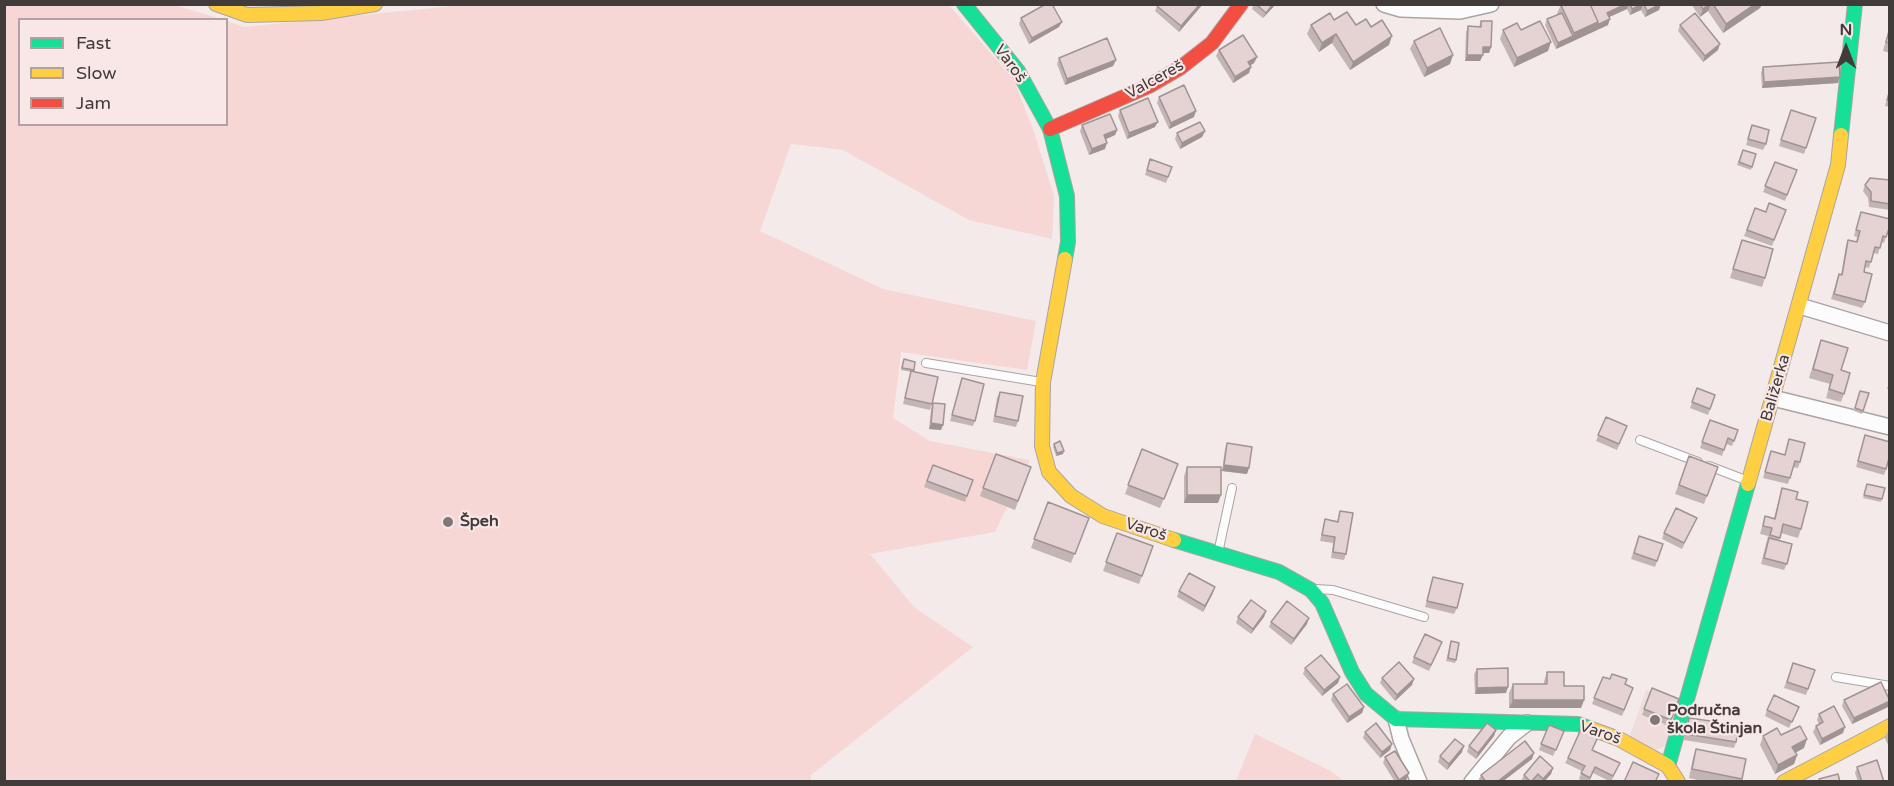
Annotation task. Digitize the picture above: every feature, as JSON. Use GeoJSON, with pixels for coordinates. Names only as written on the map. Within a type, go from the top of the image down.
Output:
{"type":"FeatureCollection","features":[{"type":"Feature","properties":{"kind":"main road"},"geometry":{"type":"LineString","coordinates":[[216,4],[247,15],[321,13],[375,4]]}},
{"type":"Feature","properties":{"kind":"main road","name":"Varoš"},"geometry":{"type":"LineString","coordinates":[[964,4],[1018,71],[1050,129],[1067,196],[1068,242],[1043,382],[1042,446],[1049,472],[1071,496],[1103,516],[1279,572],[1311,590],[1322,603],[1352,672],[1376,705],[1396,719],[1578,724],[1597,730],[1668,766]]}},
{"type":"Feature","properties":{"kind":"main road","name":"Valcereš"},"geometry":{"type":"LineString","coordinates":[[1050,129],[1149,86],[1180,68],[1212,43],[1241,4]]}},
{"type":"Feature","properties":{"kind":"main road","name":"Baližerka"},"geometry":{"type":"LineString","coordinates":[[1668,766],[1800,306],[1838,165],[1855,4]]}},
{"type":"Feature","properties":{"kind":"main road"},"geometry":{"type":"LineString","coordinates":[[1784,782],[1890,726]]}},
{"type":"Feature","properties":{"kind":"main road"},"geometry":{"type":"LineString","coordinates":[[1668,766],[1678,782]]}},
{"type":"Feature","properties":{"kind":"street"},"geometry":{"type":"LineString","coordinates":[[1384,4],[1401,9],[1460,11],[1491,4]]}},
{"type":"Feature","properties":{"kind":"street"},"geometry":{"type":"LineString","coordinates":[[1800,306],[1890,333]]}},
{"type":"Feature","properties":{"kind":"street"},"geometry":{"type":"LineString","coordinates":[[1773,398],[1890,427]]}},
{"type":"Feature","properties":{"kind":"street"},"geometry":{"type":"LineString","coordinates":[[1396,719],[1401,739],[1419,782]]}},
{"type":"Feature","properties":{"kind":"street"},"geometry":{"type":"LineString","coordinates":[[1472,782],[1509,737],[1527,723]]}},
{"type":"Feature","properties":{"kind":"lane"},"geometry":{"type":"LineString","coordinates":[[926,363],[1043,382]]}},
{"type":"Feature","properties":{"kind":"lane"},"geometry":{"type":"LineString","coordinates":[[1640,440],[1749,481]]}},
{"type":"Feature","properties":{"kind":"lane"},"geometry":{"type":"LineString","coordinates":[[1218,554],[1232,488]]}},
{"type":"Feature","properties":{"kind":"lane"},"geometry":{"type":"LineString","coordinates":[[1311,590],[1333,591],[1424,617]]}},
{"type":"Feature","properties":{"kind":"lane"},"geometry":{"type":"LineString","coordinates":[[1836,677],[1890,686]]}},
{"type":"Feature","properties":{"kind":"shaded area"},"geometry":{"type":"Polygon","coordinates":[[[5,5],[175,5],[218,18],[18,18],[18,126],[228,126],[228,21],[244,27],[462,5],[949,5],[1014,80],[1035,135],[1054,196],[1052,239],[969,220],[843,150],[791,144],[760,231],[883,289],[1036,321],[1027,370],[901,352],[893,418],[930,441],[1030,460],[995,532],[870,554],[915,608],[973,647],[811,775],[811,781],[5,782],[5,5]]]}},
{"type":"Feature","properties":{"kind":"shaded area","name":"Područna škola Štinjan"},"geometry":{"type":"Polygon","coordinates":[[[1646,690],[1680,701],[1667,745],[1656,750],[1629,738],[1646,690]]]}},
{"type":"Feature","properties":{"kind":"shaded area"},"geometry":{"type":"Polygon","coordinates":[[[1255,734],[1329,770],[1344,781],[1236,781],[1255,734]]]}},
{"type":"Feature","properties":{"kind":"building"},"geometry":{"type":"Polygon","coordinates":[[[1046,4],[1052,4],[1062,22],[1032,38],[1021,18],[1046,4]]]}},
{"type":"Feature","properties":{"kind":"building"},"geometry":{"type":"Polygon","coordinates":[[[1158,4],[1200,4],[1181,26],[1157,6],[1158,4]]]}},
{"type":"Feature","properties":{"kind":"building"},"geometry":{"type":"Polygon","coordinates":[[[1256,4],[1273,4],[1266,13],[1256,4]]]}},
{"type":"Feature","properties":{"kind":"building"},"geometry":{"type":"Polygon","coordinates":[[[1590,4],[1598,22],[1574,33],[1561,5],[1590,4]]]}},
{"type":"Feature","properties":{"kind":"building"},"geometry":{"type":"Polygon","coordinates":[[[1590,4],[1626,4],[1607,13],[1610,19],[1597,25],[1598,22],[1590,4]]]}},
{"type":"Feature","properties":{"kind":"building"},"geometry":{"type":"Polygon","coordinates":[[[1630,4],[1642,4],[1632,9],[1630,4]]]}},
{"type":"Feature","properties":{"kind":"building"},"geometry":{"type":"Polygon","coordinates":[[[1644,4],[1661,4],[1647,11],[1644,4]]]}},
{"type":"Feature","properties":{"kind":"building"},"geometry":{"type":"Polygon","coordinates":[[[1713,4],[1755,4],[1726,24],[1713,4]]]}},
{"type":"Feature","properties":{"kind":"building"},"geometry":{"type":"Polygon","coordinates":[[[1347,12],[1356,25],[1366,19],[1371,27],[1382,20],[1392,36],[1353,62],[1336,34],[1322,43],[1311,25],[1330,13],[1334,20],[1347,12]]]}},
{"type":"Feature","properties":{"kind":"building"},"geometry":{"type":"Polygon","coordinates":[[[1562,13],[1573,36],[1558,43],[1547,19],[1562,13]]]}},
{"type":"Feature","properties":{"kind":"building"},"geometry":{"type":"Polygon","coordinates":[[[1695,13],[1720,44],[1705,56],[1680,25],[1695,13]]]}},
{"type":"Feature","properties":{"kind":"building"},"geometry":{"type":"Polygon","coordinates":[[[1481,21],[1492,21],[1491,47],[1483,47],[1483,55],[1467,55],[1468,26],[1481,27],[1481,21]]]}},
{"type":"Feature","properties":{"kind":"building"},"geometry":{"type":"Polygon","coordinates":[[[1540,21],[1551,42],[1517,58],[1503,30],[1517,23],[1521,30],[1540,21]]]}},
{"type":"Feature","properties":{"kind":"building"},"geometry":{"type":"Polygon","coordinates":[[[1440,28],[1453,55],[1427,68],[1414,41],[1440,28]]]}},
{"type":"Feature","properties":{"kind":"building"},"geometry":{"type":"Polygon","coordinates":[[[1890,28],[1890,43],[1886,42],[1890,28]]]}},
{"type":"Feature","properties":{"kind":"building"},"geometry":{"type":"Polygon","coordinates":[[[1243,35],[1257,57],[1248,62],[1251,67],[1235,77],[1219,50],[1243,35]]]}},
{"type":"Feature","properties":{"kind":"building"},"geometry":{"type":"Polygon","coordinates":[[[1107,38],[1116,60],[1067,79],[1059,58],[1107,38]]]}},
{"type":"Feature","properties":{"kind":"building"},"geometry":{"type":"Polygon","coordinates":[[[1839,62],[1840,77],[1764,82],[1763,67],[1839,62]]]}},
{"type":"Feature","properties":{"kind":"building"},"geometry":{"type":"Polygon","coordinates":[[[1184,85],[1196,111],[1171,123],[1159,97],[1184,85]]]}},
{"type":"Feature","properties":{"kind":"building"},"geometry":{"type":"Polygon","coordinates":[[[1148,98],[1158,122],[1129,133],[1120,110],[1148,98]]]}},
{"type":"Feature","properties":{"kind":"building"},"geometry":{"type":"Polygon","coordinates":[[[1791,110],[1816,118],[1806,148],[1781,140],[1791,110]]]}},
{"type":"Feature","properties":{"kind":"building"},"geometry":{"type":"Polygon","coordinates":[[[1110,114],[1117,130],[1104,135],[1107,143],[1092,149],[1082,125],[1110,114]]]}},
{"type":"Feature","properties":{"kind":"building"},"geometry":{"type":"Polygon","coordinates":[[[1200,122],[1205,131],[1182,143],[1177,133],[1200,122]]]}},
{"type":"Feature","properties":{"kind":"building"},"geometry":{"type":"Polygon","coordinates":[[[1752,125],[1769,130],[1766,144],[1748,139],[1752,125]]]}},
{"type":"Feature","properties":{"kind":"building"},"geometry":{"type":"Polygon","coordinates":[[[1743,150],[1756,154],[1752,167],[1739,162],[1743,150]]]}},
{"type":"Feature","properties":{"kind":"building"},"geometry":{"type":"Polygon","coordinates":[[[1150,159],[1172,167],[1168,177],[1147,170],[1150,159]]]}},
{"type":"Feature","properties":{"kind":"building"},"geometry":{"type":"Polygon","coordinates":[[[1775,162],[1797,170],[1787,195],[1765,186],[1775,162]]]}},
{"type":"Feature","properties":{"kind":"building"},"geometry":{"type":"Polygon","coordinates":[[[1870,178],[1890,180],[1890,204],[1871,201],[1871,192],[1865,185],[1870,178]]]}},
{"type":"Feature","properties":{"kind":"building"},"geometry":{"type":"Polygon","coordinates":[[[1769,203],[1786,210],[1774,240],[1747,230],[1755,208],[1766,212],[1769,203]]]}},
{"type":"Feature","properties":{"kind":"building"},"geometry":{"type":"Polygon","coordinates":[[[1861,212],[1890,219],[1890,226],[1886,237],[1883,236],[1880,248],[1875,247],[1871,262],[1866,261],[1864,272],[1872,274],[1865,302],[1834,294],[1839,274],[1842,275],[1848,240],[1857,242],[1860,231],[1856,230],[1861,212]]]}},
{"type":"Feature","properties":{"kind":"building"},"geometry":{"type":"Polygon","coordinates":[[[1742,240],[1773,249],[1765,278],[1733,269],[1742,240]]]}},
{"type":"Feature","properties":{"kind":"building"},"geometry":{"type":"Polygon","coordinates":[[[1821,340],[1848,348],[1841,370],[1850,373],[1844,394],[1829,389],[1833,375],[1813,369],[1821,340]]]}},
{"type":"Feature","properties":{"kind":"building"},"geometry":{"type":"Polygon","coordinates":[[[904,359],[915,362],[914,370],[902,368],[904,359]]]}},
{"type":"Feature","properties":{"kind":"building"},"geometry":{"type":"Polygon","coordinates":[[[911,371],[938,377],[932,404],[905,398],[911,371]]]}},
{"type":"Feature","properties":{"kind":"building"},"geometry":{"type":"Polygon","coordinates":[[[962,378],[984,384],[975,421],[952,415],[962,378]]]}},
{"type":"Feature","properties":{"kind":"building"},"geometry":{"type":"Polygon","coordinates":[[[1697,388],[1715,395],[1710,409],[1692,402],[1697,388]]]}},
{"type":"Feature","properties":{"kind":"building"},"geometry":{"type":"Polygon","coordinates":[[[1860,391],[1869,393],[1863,411],[1855,408],[1860,391]]]}},
{"type":"Feature","properties":{"kind":"building"},"geometry":{"type":"Polygon","coordinates":[[[1000,392],[1023,396],[1018,421],[995,416],[1000,392]]]}},
{"type":"Feature","properties":{"kind":"building"},"geometry":{"type":"Polygon","coordinates":[[[933,403],[945,404],[943,425],[931,423],[933,403]]]}},
{"type":"Feature","properties":{"kind":"building"},"geometry":{"type":"Polygon","coordinates":[[[1606,417],[1627,426],[1619,444],[1598,435],[1606,417]]]}},
{"type":"Feature","properties":{"kind":"building"},"geometry":{"type":"Polygon","coordinates":[[[1710,420],[1738,430],[1734,441],[1728,438],[1724,450],[1702,442],[1710,420]]]}},
{"type":"Feature","properties":{"kind":"building"},"geometry":{"type":"Polygon","coordinates":[[[1865,435],[1890,442],[1890,455],[1886,469],[1858,461],[1865,435]]]}},
{"type":"Feature","properties":{"kind":"building"},"geometry":{"type":"Polygon","coordinates":[[[1789,439],[1805,443],[1800,462],[1795,461],[1790,478],[1765,472],[1771,451],[1785,455],[1789,439]]]}},
{"type":"Feature","properties":{"kind":"building"},"geometry":{"type":"Polygon","coordinates":[[[1060,441],[1064,451],[1057,453],[1054,444],[1060,441]]]}},
{"type":"Feature","properties":{"kind":"building"},"geometry":{"type":"Polygon","coordinates":[[[1227,443],[1252,447],[1249,468],[1224,465],[1227,443]]]}},
{"type":"Feature","properties":{"kind":"building"},"geometry":{"type":"Polygon","coordinates":[[[1142,449],[1178,464],[1164,499],[1128,485],[1142,449]]]}},
{"type":"Feature","properties":{"kind":"building"},"geometry":{"type":"Polygon","coordinates":[[[996,454],[1031,467],[1018,501],[983,488],[996,454]]]}},
{"type":"Feature","properties":{"kind":"building"},"geometry":{"type":"Polygon","coordinates":[[[1689,456],[1718,467],[1707,496],[1679,485],[1689,456]]]}},
{"type":"Feature","properties":{"kind":"building"},"geometry":{"type":"Polygon","coordinates":[[[933,465],[973,480],[967,496],[927,481],[933,465]]]}},
{"type":"Feature","properties":{"kind":"building"},"geometry":{"type":"Polygon","coordinates":[[[1187,467],[1221,467],[1221,495],[1187,495],[1187,467]]]}},
{"type":"Feature","properties":{"kind":"building"},"geometry":{"type":"Polygon","coordinates":[[[1867,484],[1885,488],[1882,499],[1864,495],[1867,484]]]}},
{"type":"Feature","properties":{"kind":"building"},"geometry":{"type":"Polygon","coordinates":[[[1782,488],[1798,492],[1796,499],[1808,502],[1801,529],[1783,524],[1780,538],[1770,535],[1772,528],[1763,526],[1765,516],[1775,519],[1782,488]]]}},
{"type":"Feature","properties":{"kind":"building"},"geometry":{"type":"Polygon","coordinates":[[[1048,502],[1089,518],[1075,554],[1034,539],[1048,502]]]}},
{"type":"Feature","properties":{"kind":"building"},"geometry":{"type":"Polygon","coordinates":[[[1676,508],[1697,518],[1684,543],[1664,533],[1676,508]]]}},
{"type":"Feature","properties":{"kind":"building"},"geometry":{"type":"Polygon","coordinates":[[[1340,511],[1353,513],[1346,554],[1333,552],[1335,537],[1322,535],[1325,519],[1338,522],[1340,511]]]}},
{"type":"Feature","properties":{"kind":"building"},"geometry":{"type":"Polygon","coordinates":[[[1117,533],[1153,546],[1142,576],[1106,562],[1117,533]]]}},
{"type":"Feature","properties":{"kind":"building"},"geometry":{"type":"Polygon","coordinates":[[[1639,536],[1663,544],[1657,561],[1634,553],[1639,536]]]}},
{"type":"Feature","properties":{"kind":"building"},"geometry":{"type":"Polygon","coordinates":[[[1769,538],[1792,544],[1787,564],[1764,558],[1769,538]]]}},
{"type":"Feature","properties":{"kind":"building"},"geometry":{"type":"Polygon","coordinates":[[[1189,573],[1215,587],[1205,606],[1179,591],[1189,573]]]}},
{"type":"Feature","properties":{"kind":"building"},"geometry":{"type":"Polygon","coordinates":[[[1433,577],[1463,584],[1457,608],[1427,601],[1433,577]]]}},
{"type":"Feature","properties":{"kind":"building"},"geometry":{"type":"Polygon","coordinates":[[[1251,600],[1266,611],[1253,629],[1238,617],[1251,600]]]}},
{"type":"Feature","properties":{"kind":"building"},"geometry":{"type":"Polygon","coordinates":[[[1287,601],[1309,618],[1294,639],[1271,622],[1287,601]]]}},
{"type":"Feature","properties":{"kind":"building"},"geometry":{"type":"Polygon","coordinates":[[[1425,634],[1442,642],[1431,665],[1414,657],[1425,634]]]}},
{"type":"Feature","properties":{"kind":"building"},"geometry":{"type":"Polygon","coordinates":[[[1451,641],[1459,643],[1456,660],[1448,658],[1451,641]]]}},
{"type":"Feature","properties":{"kind":"building"},"geometry":{"type":"Polygon","coordinates":[[[1321,655],[1340,677],[1324,690],[1305,668],[1321,655]]]}},
{"type":"Feature","properties":{"kind":"building"},"geometry":{"type":"Polygon","coordinates":[[[1399,662],[1414,679],[1397,695],[1382,678],[1399,662]]]}},
{"type":"Feature","properties":{"kind":"building"},"geometry":{"type":"Polygon","coordinates":[[[1793,663],[1815,670],[1808,689],[1787,682],[1793,663]]]}},
{"type":"Feature","properties":{"kind":"building"},"geometry":{"type":"Polygon","coordinates":[[[1508,668],[1508,687],[1477,688],[1477,669],[1508,668]]]}},
{"type":"Feature","properties":{"kind":"building"},"geometry":{"type":"Polygon","coordinates":[[[1547,672],[1564,672],[1564,686],[1584,686],[1584,700],[1513,700],[1513,684],[1547,684],[1547,672]]]}},
{"type":"Feature","properties":{"kind":"building"},"geometry":{"type":"Polygon","coordinates":[[[1612,674],[1627,679],[1625,684],[1633,688],[1624,710],[1594,698],[1603,677],[1610,679],[1612,674]]]}},
{"type":"Feature","properties":{"kind":"building"},"geometry":{"type":"Polygon","coordinates":[[[1881,682],[1890,701],[1854,718],[1844,700],[1881,682]]]}},
{"type":"Feature","properties":{"kind":"building"},"geometry":{"type":"Polygon","coordinates":[[[1347,684],[1364,707],[1349,717],[1333,694],[1347,684]]]}},
{"type":"Feature","properties":{"kind":"building"},"geometry":{"type":"Polygon","coordinates":[[[1652,688],[1679,699],[1671,720],[1644,709],[1652,688]]]}},
{"type":"Feature","properties":{"kind":"building"},"geometry":{"type":"Polygon","coordinates":[[[1774,695],[1799,707],[1792,722],[1767,710],[1774,695]]]}},
{"type":"Feature","properties":{"kind":"building"},"geometry":{"type":"Polygon","coordinates":[[[1834,706],[1845,727],[1822,739],[1816,726],[1823,722],[1819,714],[1834,706]]]}},
{"type":"Feature","properties":{"kind":"building"},"geometry":{"type":"Polygon","coordinates":[[[1689,718],[1739,725],[1736,742],[1686,734],[1689,718]]]}},
{"type":"Feature","properties":{"kind":"building"},"geometry":{"type":"Polygon","coordinates":[[[1376,723],[1392,744],[1382,752],[1365,732],[1376,723]]]}},
{"type":"Feature","properties":{"kind":"building"},"geometry":{"type":"Polygon","coordinates":[[[1487,723],[1496,730],[1478,753],[1469,746],[1487,723]]]}},
{"type":"Feature","properties":{"kind":"building"},"geometry":{"type":"Polygon","coordinates":[[[1549,725],[1564,731],[1556,750],[1541,744],[1549,725]]]}},
{"type":"Feature","properties":{"kind":"building"},"geometry":{"type":"Polygon","coordinates":[[[1800,726],[1807,739],[1792,747],[1797,755],[1778,765],[1763,736],[1777,728],[1781,735],[1800,726]]]}},
{"type":"Feature","properties":{"kind":"building"},"geometry":{"type":"Polygon","coordinates":[[[1581,729],[1598,737],[1592,750],[1620,763],[1613,776],[1595,767],[1590,778],[1581,773],[1585,766],[1568,758],[1581,729]]]}},
{"type":"Feature","properties":{"kind":"building"},"geometry":{"type":"Polygon","coordinates":[[[1455,739],[1464,746],[1449,764],[1440,756],[1455,739]]]}},
{"type":"Feature","properties":{"kind":"building"},"geometry":{"type":"Polygon","coordinates":[[[1525,741],[1534,753],[1497,782],[1486,782],[1481,775],[1525,741]]]}},
{"type":"Feature","properties":{"kind":"building"},"geometry":{"type":"Polygon","coordinates":[[[1696,749],[1746,759],[1742,779],[1692,769],[1696,749]]]}},
{"type":"Feature","properties":{"kind":"building"},"geometry":{"type":"Polygon","coordinates":[[[1395,751],[1409,773],[1399,780],[1385,757],[1395,751]]]}},
{"type":"Feature","properties":{"kind":"building"},"geometry":{"type":"Polygon","coordinates":[[[1540,756],[1553,768],[1543,779],[1538,774],[1531,782],[1524,775],[1540,756]]]}},
{"type":"Feature","properties":{"kind":"building"},"geometry":{"type":"Polygon","coordinates":[[[1877,760],[1884,782],[1862,782],[1857,767],[1877,760]]]}},
{"type":"Feature","properties":{"kind":"building"},"geometry":{"type":"Polygon","coordinates":[[[1633,762],[1659,774],[1655,782],[1624,782],[1633,762]]]}},
{"type":"Feature","properties":{"kind":"building"},"geometry":{"type":"Polygon","coordinates":[[[1838,774],[1840,782],[1820,782],[1819,779],[1838,774]]]}},
{"type":"Feature","properties":{"kind":"traffic: fast"},"geometry":{"type":"LineString","coordinates":[[964,4],[1018,71],[1050,129],[1067,196],[1068,242],[1065,259]]}},
{"type":"Feature","properties":{"kind":"traffic: fast"},"geometry":{"type":"LineString","coordinates":[[1841,135],[1855,4]]}},
{"type":"Feature","properties":{"kind":"traffic: fast"},"geometry":{"type":"LineString","coordinates":[[1668,766],[1748,484]]}},
{"type":"Feature","properties":{"kind":"traffic: fast"},"geometry":{"type":"LineString","coordinates":[[1174,540],[1279,572],[1311,590],[1322,603],[1352,672],[1366,694],[1396,719],[1578,724],[1589,728]]}},
{"type":"Feature","properties":{"kind":"traffic: slow"},"geometry":{"type":"LineString","coordinates":[[216,4],[247,15],[321,13],[375,4]]}},
{"type":"Feature","properties":{"kind":"traffic: slow"},"geometry":{"type":"LineString","coordinates":[[1748,484],[1838,165],[1841,135]]}},
{"type":"Feature","properties":{"kind":"traffic: slow"},"geometry":{"type":"LineString","coordinates":[[1065,259],[1043,382],[1042,446],[1049,472],[1071,496],[1103,516],[1174,540]]}},
{"type":"Feature","properties":{"kind":"traffic: slow"},"geometry":{"type":"LineString","coordinates":[[1784,782],[1890,726]]}},
{"type":"Feature","properties":{"kind":"traffic: slow"},"geometry":{"type":"LineString","coordinates":[[1589,728],[1619,739],[1668,766]]}},
{"type":"Feature","properties":{"kind":"traffic: slow"},"geometry":{"type":"LineString","coordinates":[[1668,766],[1678,782]]}},
{"type":"Feature","properties":{"kind":"traffic: jam"},"geometry":{"type":"LineString","coordinates":[[1050,129],[1149,86],[1180,68],[1212,43],[1241,4]]}},
{"type":"Feature","properties":{"kind":"place","name":"Špeh"},"geometry":{"type":"Point","coordinates":[448,522]}},
{"type":"Feature","properties":{"kind":"place","name":"Područna škola Štinjan"},"geometry":{"type":"Point","coordinates":[1655,720]}}]}
